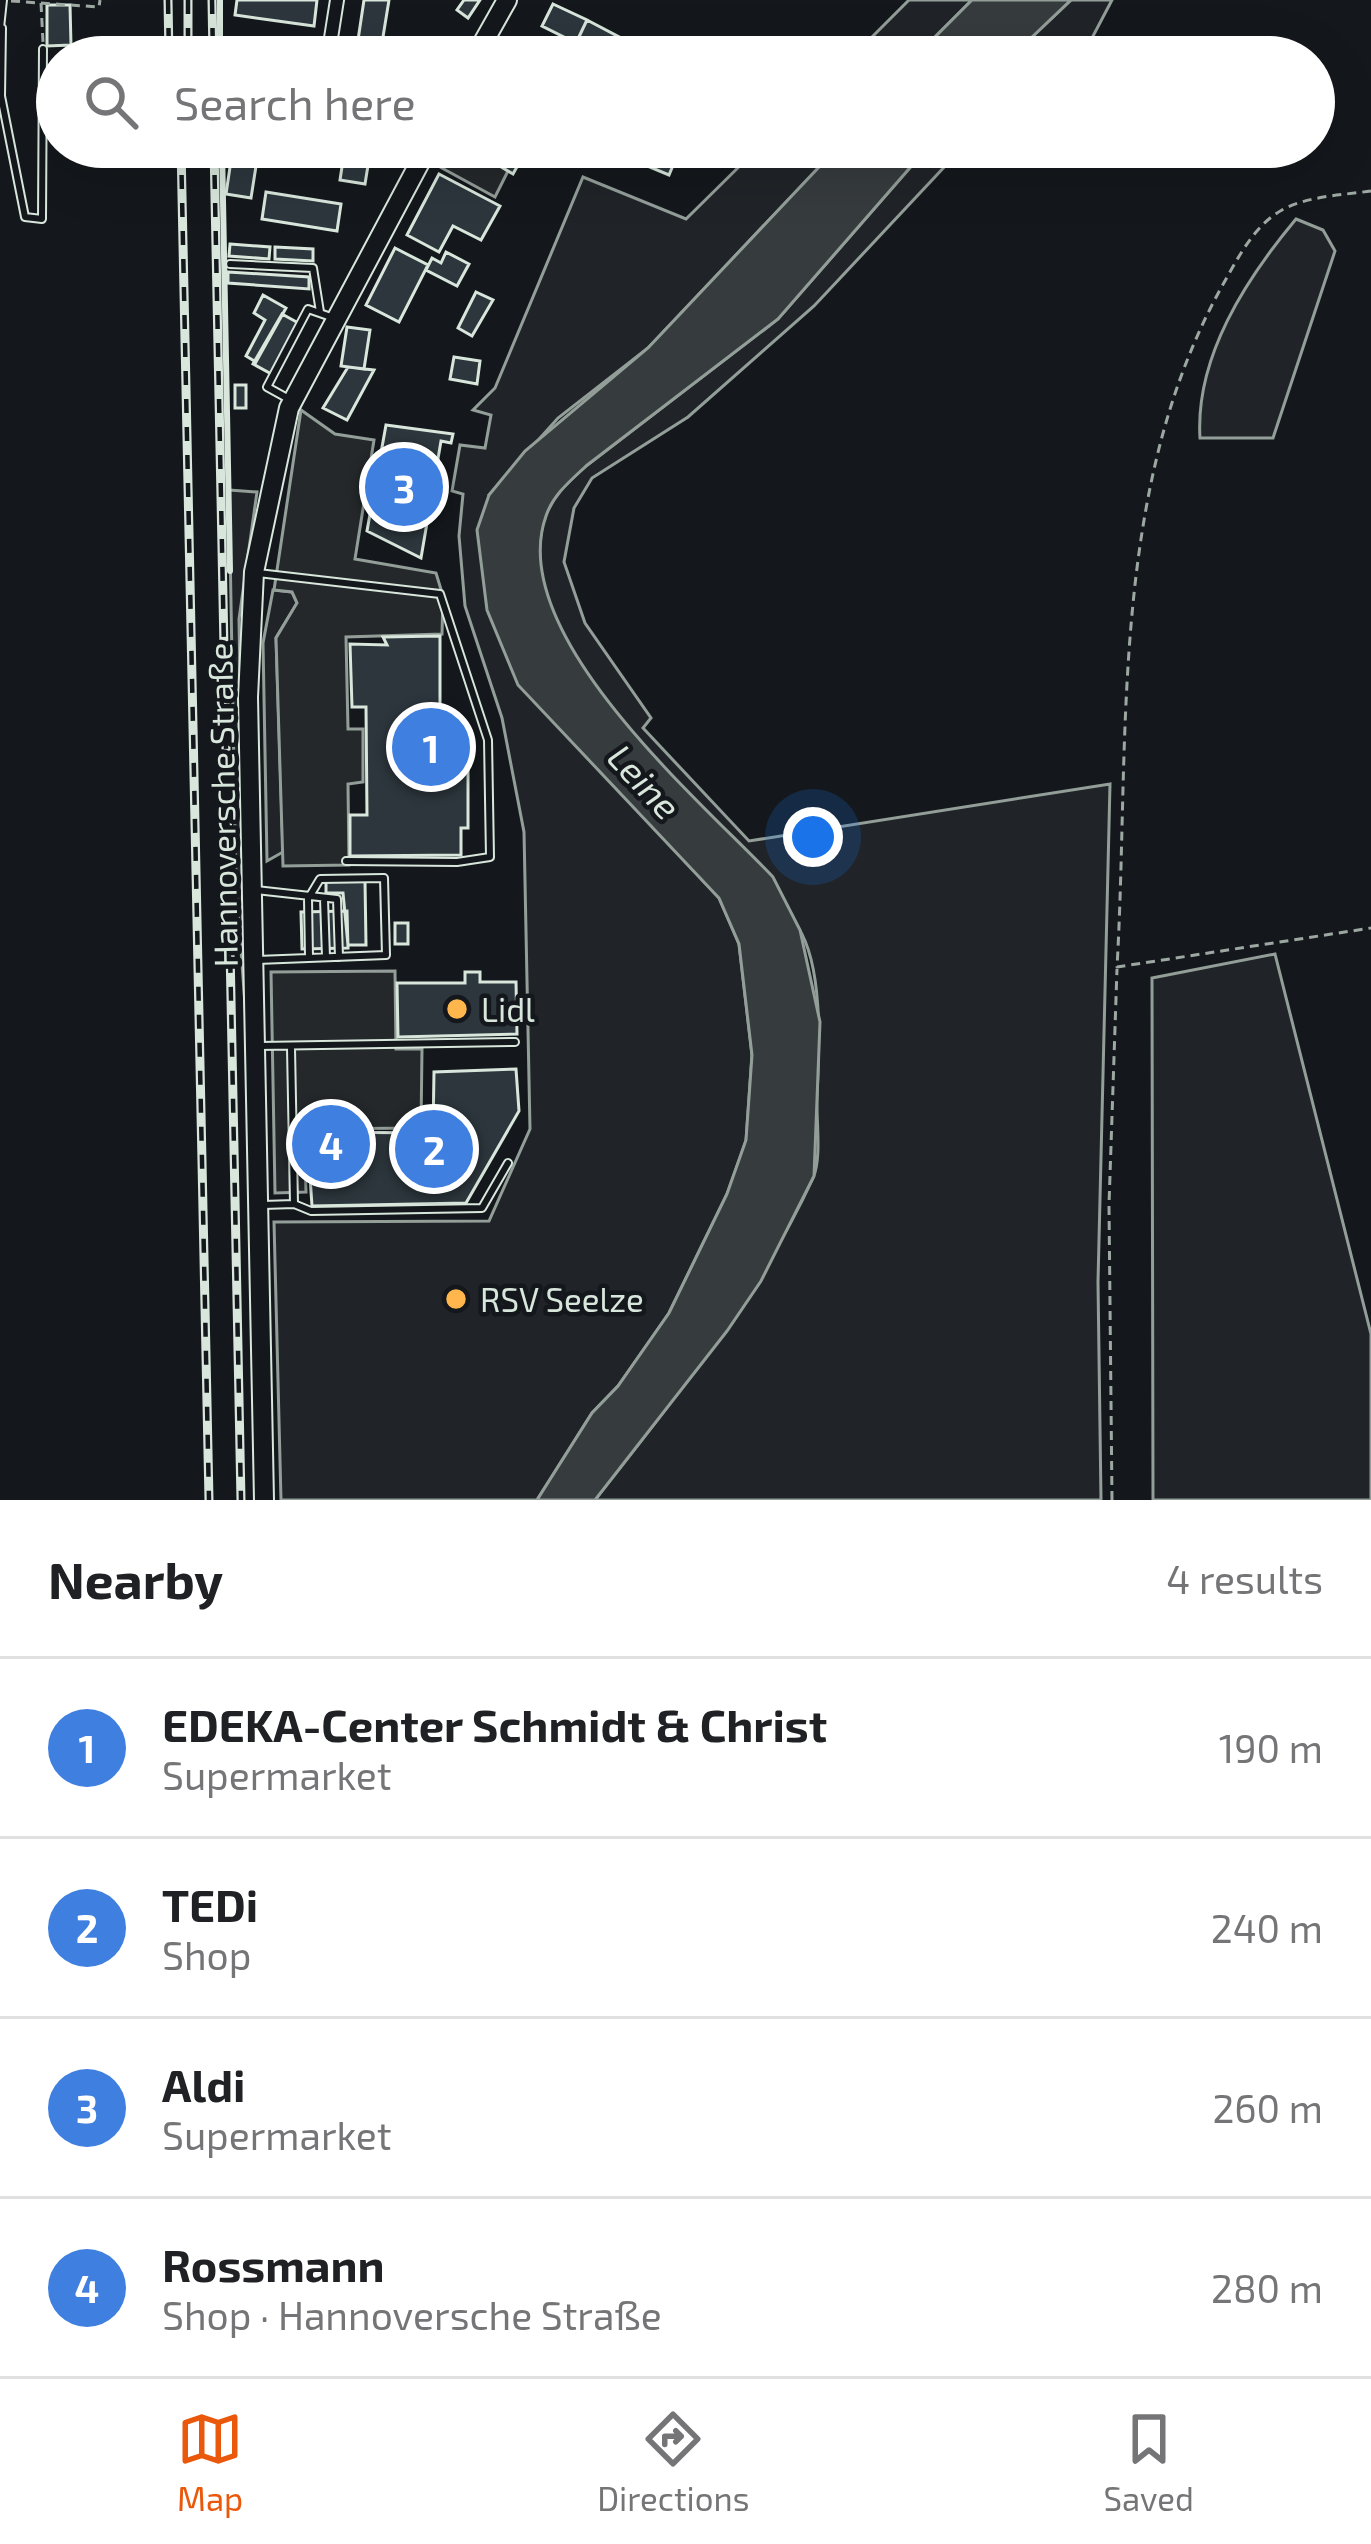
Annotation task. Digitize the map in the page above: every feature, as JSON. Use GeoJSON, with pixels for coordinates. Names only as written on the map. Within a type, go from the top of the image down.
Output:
{"type":"FeatureCollection","features":[{"type":"Feature","properties":{"kind":"street"},"geometry":{"type":"LineString","coordinates":[[331,36],[337,0]]}},
{"type":"Feature","properties":{"kind":"street"},"geometry":{"type":"LineString","coordinates":[[487,36],[507,0]]}},
{"type":"Feature","properties":{"kind":"street","name":"Hannoversche Straße"},"geometry":{"type":"LineString","coordinates":[[264,1500],[248,697],[254,572],[292,401],[327,315],[415,168]]}},
{"type":"Feature","properties":{"kind":"lane"},"geometry":{"type":"LineString","coordinates":[[3,1],[1,97],[25,217],[42,219],[42,168]]}},
{"type":"Feature","properties":{"kind":"lane"},"geometry":{"type":"LineString","coordinates":[[230,263],[313,268],[327,315]]}},
{"type":"Feature","properties":{"kind":"lane"},"geometry":{"type":"LineString","coordinates":[[292,401],[267,387],[308,309],[327,315]]}},
{"type":"Feature","properties":{"kind":"lane"},"geometry":{"type":"LineString","coordinates":[[254,572],[440,594],[488,740],[490,857],[457,862],[346,861]]}},
{"type":"Feature","properties":{"kind":"lane"},"geometry":{"type":"LineString","coordinates":[[254,960],[386,955],[384,878],[320,879],[308,899],[309,957]]}},
{"type":"Feature","properties":{"kind":"lane"},"geometry":{"type":"LineString","coordinates":[[252,889],[308,899],[337,898],[339,957]]}},
{"type":"Feature","properties":{"kind":"lane"},"geometry":{"type":"LineString","coordinates":[[324,899],[326,957]]}},
{"type":"Feature","properties":{"kind":"lane"},"geometry":{"type":"LineString","coordinates":[[256,1046],[515,1042]]}},
{"type":"Feature","properties":{"kind":"lane"},"geometry":{"type":"LineString","coordinates":[[291,1048],[294,1204]]}},
{"type":"Feature","properties":{"kind":"lane"},"geometry":{"type":"LineString","coordinates":[[258,1205],[294,1204],[311,1211],[482,1208],[508,1163]]}},
{"type":"Feature","properties":{"kind":"path"},"geometry":{"type":"LineString","coordinates":[[3,1],[99,7],[100,0]]}},
{"type":"Feature","properties":{"kind":"path"},"geometry":{"type":"LineString","coordinates":[[41,2],[42,36]]}},
{"type":"Feature","properties":{"kind":"path"},"geometry":{"type":"LineString","coordinates":[[1112,1500],[1109,1205],[1139,539],[1180,380],[1218,293],[1266,222],[1285,208],[1371,191]]}},
{"type":"Feature","properties":{"kind":"path"},"geometry":{"type":"LineString","coordinates":[[1117,967],[1371,928]]}},
{"type":"Feature","properties":{"kind":"shaded area"},"geometry":{"type":"Polygon","coordinates":[[[909,0],[972,0],[936,36],[873,36],[909,0]]]}},
{"type":"Feature","properties":{"kind":"shaded area"},"geometry":{"type":"Polygon","coordinates":[[[1071,0],[1112,0],[1093,36],[1033,36],[1071,0]]]}},
{"type":"Feature","properties":{"kind":"shaded area"},"geometry":{"type":"Polygon","coordinates":[[[442,168],[503,168],[508,171],[495,197],[442,168]]]}},
{"type":"Feature","properties":{"kind":"shaded area"},"geometry":{"type":"Polygon","coordinates":[[[738,168],[818,168],[648,348],[558,418],[489,495],[650,824],[719,898],[739,944],[752,1055],[746,1141],[727,1194],[669,1313],[618,1386],[592,1413],[537,1500],[281,1500],[274,1222],[489,1221],[530,1129],[524,832],[502,718],[465,606],[459,536],[463,494],[452,491],[460,445],[485,448],[491,415],[473,410],[495,388],[583,177],[686,219],[738,168]]]}},
{"type":"Feature","properties":{"kind":"shaded area"},"geometry":{"type":"Polygon","coordinates":[[[910,168],[943,168],[814,306],[688,417],[592,478],[574,508],[564,562],[585,623],[651,718],[643,728],[749,841],[1110,784],[1098,1282],[1101,1500],[595,1500],[741,1305],[813,1178],[818,1149],[818,1010],[812,964],[798,927],[630,732],[588,676],[556,619],[540,565],[546,515],[558,494],[586,466],[778,319],[910,168]]]}},
{"type":"Feature","properties":{"kind":"shaded area"},"geometry":{"type":"Polygon","coordinates":[[[1296,219],[1323,230],[1335,251],[1273,438],[1200,438],[1206,378],[1227,321],[1259,267],[1296,219]]]}},
{"type":"Feature","properties":{"kind":"shaded area"},"geometry":{"type":"Polygon","coordinates":[[[301,410],[335,434],[374,440],[355,559],[436,573],[443,596],[442,634],[346,637],[348,729],[363,729],[363,782],[348,784],[349,865],[283,866],[276,638],[297,603],[292,592],[274,590],[301,410]]]}},
{"type":"Feature","properties":{"kind":"shaded area"},"geometry":{"type":"Polygon","coordinates":[[[229,490],[257,492],[239,619],[246,1017],[236,885],[229,490]]]}},
{"type":"Feature","properties":{"kind":"shaded area"},"geometry":{"type":"Polygon","coordinates":[[[273,590],[292,592],[297,603],[276,638],[283,852],[267,861],[263,643],[273,590]]]}},
{"type":"Feature","properties":{"kind":"shaded area"},"geometry":{"type":"Polygon","coordinates":[[[1275,954],[1371,1334],[1371,1500],[1153,1500],[1152,978],[1275,954]]]}},
{"type":"Feature","properties":{"kind":"shaded area"},"geometry":{"type":"Polygon","coordinates":[[[395,971],[396,1049],[422,1049],[421,1128],[304,1129],[306,1192],[275,1193],[271,972],[395,971]]]}},
{"type":"Feature","properties":{"kind":"water"},"geometry":{"type":"Polygon","coordinates":[[[972,0],[1071,0],[1033,36],[936,36],[972,0]]]}},
{"type":"Feature","properties":{"kind":"water","name":"Leine"},"geometry":{"type":"Polygon","coordinates":[[[818,168],[910,168],[778,319],[586,466],[558,495],[546,516],[541,562],[554,612],[580,662],[658,760],[773,877],[800,930],[820,1022],[814,1176],[761,1281],[595,1500],[537,1500],[592,1413],[618,1386],[669,1313],[727,1194],[746,1140],[752,1055],[739,944],[719,898],[518,685],[487,610],[477,530],[489,495],[525,451],[648,348],[818,168]]]}},
{"type":"Feature","properties":{"kind":"building"},"geometry":{"type":"Polygon","coordinates":[[[237,0],[317,0],[314,26],[235,15],[237,0]]]}},
{"type":"Feature","properties":{"kind":"building"},"geometry":{"type":"Polygon","coordinates":[[[364,0],[389,0],[383,36],[359,36],[364,0]]]}},
{"type":"Feature","properties":{"kind":"building"},"geometry":{"type":"Polygon","coordinates":[[[464,0],[480,0],[468,18],[457,10],[464,0]]]}},
{"type":"Feature","properties":{"kind":"building"},"geometry":{"type":"Polygon","coordinates":[[[553,4],[587,20],[579,36],[562,36],[542,26],[553,4]]]}},
{"type":"Feature","properties":{"kind":"building"},"geometry":{"type":"Polygon","coordinates":[[[47,5],[70,5],[71,36],[47,36],[47,5]]]}},
{"type":"Feature","properties":{"kind":"building"},"geometry":{"type":"Polygon","coordinates":[[[587,20],[617,36],[579,36],[587,20]]]}},
{"type":"Feature","properties":{"kind":"building"},"geometry":{"type":"Polygon","coordinates":[[[230,168],[256,168],[251,198],[226,194],[230,168]]]}},
{"type":"Feature","properties":{"kind":"building"},"geometry":{"type":"Polygon","coordinates":[[[342,168],[368,168],[365,184],[340,180],[342,168]]]}},
{"type":"Feature","properties":{"kind":"building"},"geometry":{"type":"Polygon","coordinates":[[[439,174],[500,206],[481,240],[453,226],[439,252],[407,235],[439,174]]]}},
{"type":"Feature","properties":{"kind":"building"},"geometry":{"type":"Polygon","coordinates":[[[266,192],[341,204],[337,231],[262,219],[266,192]]]}},
{"type":"Feature","properties":{"kind":"building"},"geometry":{"type":"Polygon","coordinates":[[[230,244],[270,247],[269,259],[229,256],[230,244]]]}},
{"type":"Feature","properties":{"kind":"building"},"geometry":{"type":"Polygon","coordinates":[[[275,247],[313,249],[313,261],[275,259],[275,247]]]}},
{"type":"Feature","properties":{"kind":"building"},"geometry":{"type":"Polygon","coordinates":[[[395,248],[428,265],[399,322],[366,305],[395,248]]]}},
{"type":"Feature","properties":{"kind":"building"},"geometry":{"type":"Polygon","coordinates":[[[446,252],[469,264],[457,286],[426,270],[432,258],[441,263],[446,252]]]}},
{"type":"Feature","properties":{"kind":"building"},"geometry":{"type":"Polygon","coordinates":[[[228,272],[309,277],[309,289],[228,283],[228,272]]]}},
{"type":"Feature","properties":{"kind":"building"},"geometry":{"type":"Polygon","coordinates":[[[476,292],[493,300],[472,336],[458,328],[476,292]]]}},
{"type":"Feature","properties":{"kind":"building"},"geometry":{"type":"Polygon","coordinates":[[[263,295],[286,308],[256,362],[246,356],[265,320],[254,313],[263,295]]]}},
{"type":"Feature","properties":{"kind":"building"},"geometry":{"type":"Polygon","coordinates":[[[282,314],[302,325],[275,376],[253,364],[282,314]]]}},
{"type":"Feature","properties":{"kind":"building"},"geometry":{"type":"Polygon","coordinates":[[[347,327],[370,330],[364,369],[341,366],[347,327]]]}},
{"type":"Feature","properties":{"kind":"building"},"geometry":{"type":"Polygon","coordinates":[[[454,357],[480,361],[477,384],[450,379],[454,357]]]}},
{"type":"Feature","properties":{"kind":"building"},"geometry":{"type":"Polygon","coordinates":[[[348,367],[374,370],[347,420],[323,408],[348,367]]]}},
{"type":"Feature","properties":{"kind":"building"},"geometry":{"type":"Polygon","coordinates":[[[235,385],[246,385],[246,408],[235,408],[235,385]]]}},
{"type":"Feature","properties":{"kind":"building"},"geometry":{"type":"Polygon","coordinates":[[[386,425],[453,434],[451,443],[441,441],[421,558],[367,531],[386,425]]]}},
{"type":"Feature","properties":{"kind":"building"},"geometry":{"type":"Polygon","coordinates":[[[440,636],[440,728],[461,728],[461,741],[468,740],[468,828],[461,828],[461,855],[350,856],[350,815],[367,815],[366,707],[352,707],[350,644],[387,645],[383,637],[440,636]]]}},
{"type":"Feature","properties":{"kind":"building"},"geometry":{"type":"Polygon","coordinates":[[[326,881],[365,881],[366,945],[348,945],[343,893],[326,893],[326,881]]]}},
{"type":"Feature","properties":{"kind":"building"},"geometry":{"type":"Polygon","coordinates":[[[347,911],[348,948],[302,949],[301,912],[347,911]]]}},
{"type":"Feature","properties":{"kind":"building"},"geometry":{"type":"Polygon","coordinates":[[[395,923],[408,923],[408,944],[395,944],[395,923]]]}},
{"type":"Feature","properties":{"kind":"building","name":"Lidl"},"geometry":{"type":"Polygon","coordinates":[[[465,972],[480,972],[480,982],[516,982],[517,1034],[398,1037],[397,983],[465,983],[465,972]]]}},
{"type":"Feature","properties":{"kind":"building"},"geometry":{"type":"Polygon","coordinates":[[[516,1069],[519,1111],[466,1203],[312,1206],[307,1132],[433,1133],[434,1072],[516,1069]]]}},
{"type":"Feature","properties":{"kind":"railway"},"geometry":{"type":"LineString","coordinates":[[168,0],[169,36]]}},
{"type":"Feature","properties":{"kind":"railway"},"geometry":{"type":"LineString","coordinates":[[188,0],[188,36]]}},
{"type":"Feature","properties":{"kind":"railway"},"geometry":{"type":"LineString","coordinates":[[212,0],[213,36]]}},
{"type":"Feature","properties":{"kind":"railway"},"geometry":{"type":"LineString","coordinates":[[181,168],[209,1500]]}},
{"type":"Feature","properties":{"kind":"railway"},"geometry":{"type":"LineString","coordinates":[[214,168],[241,1500]]}},
{"type":"Feature","properties":{"kind":"wall"},"geometry":{"type":"LineString","coordinates":[[220,0],[220,36]]}},
{"type":"Feature","properties":{"kind":"wall"},"geometry":{"type":"LineString","coordinates":[[222,168],[230,571]]}},
{"type":"Feature","properties":{"kind":"place","name":"Aldi"},"geometry":{"type":"Point","coordinates":[404,487]}},
{"type":"Feature","properties":{"kind":"place","name":"EDEKA-Center Schmidt & Christ"},"geometry":{"type":"Point","coordinates":[431,747]}},
{"type":"Feature","properties":{"kind":"place","name":"Lidl"},"geometry":{"type":"Point","coordinates":[457,1009]}},
{"type":"Feature","properties":{"kind":"place","name":"Rossmann"},"geometry":{"type":"Point","coordinates":[331,1144]}},
{"type":"Feature","properties":{"kind":"place","name":"TEDi"},"geometry":{"type":"Point","coordinates":[434,1149]}},
{"type":"Feature","properties":{"kind":"place","name":"RSV Seelze"},"geometry":{"type":"Point","coordinates":[456,1299]}}]}
